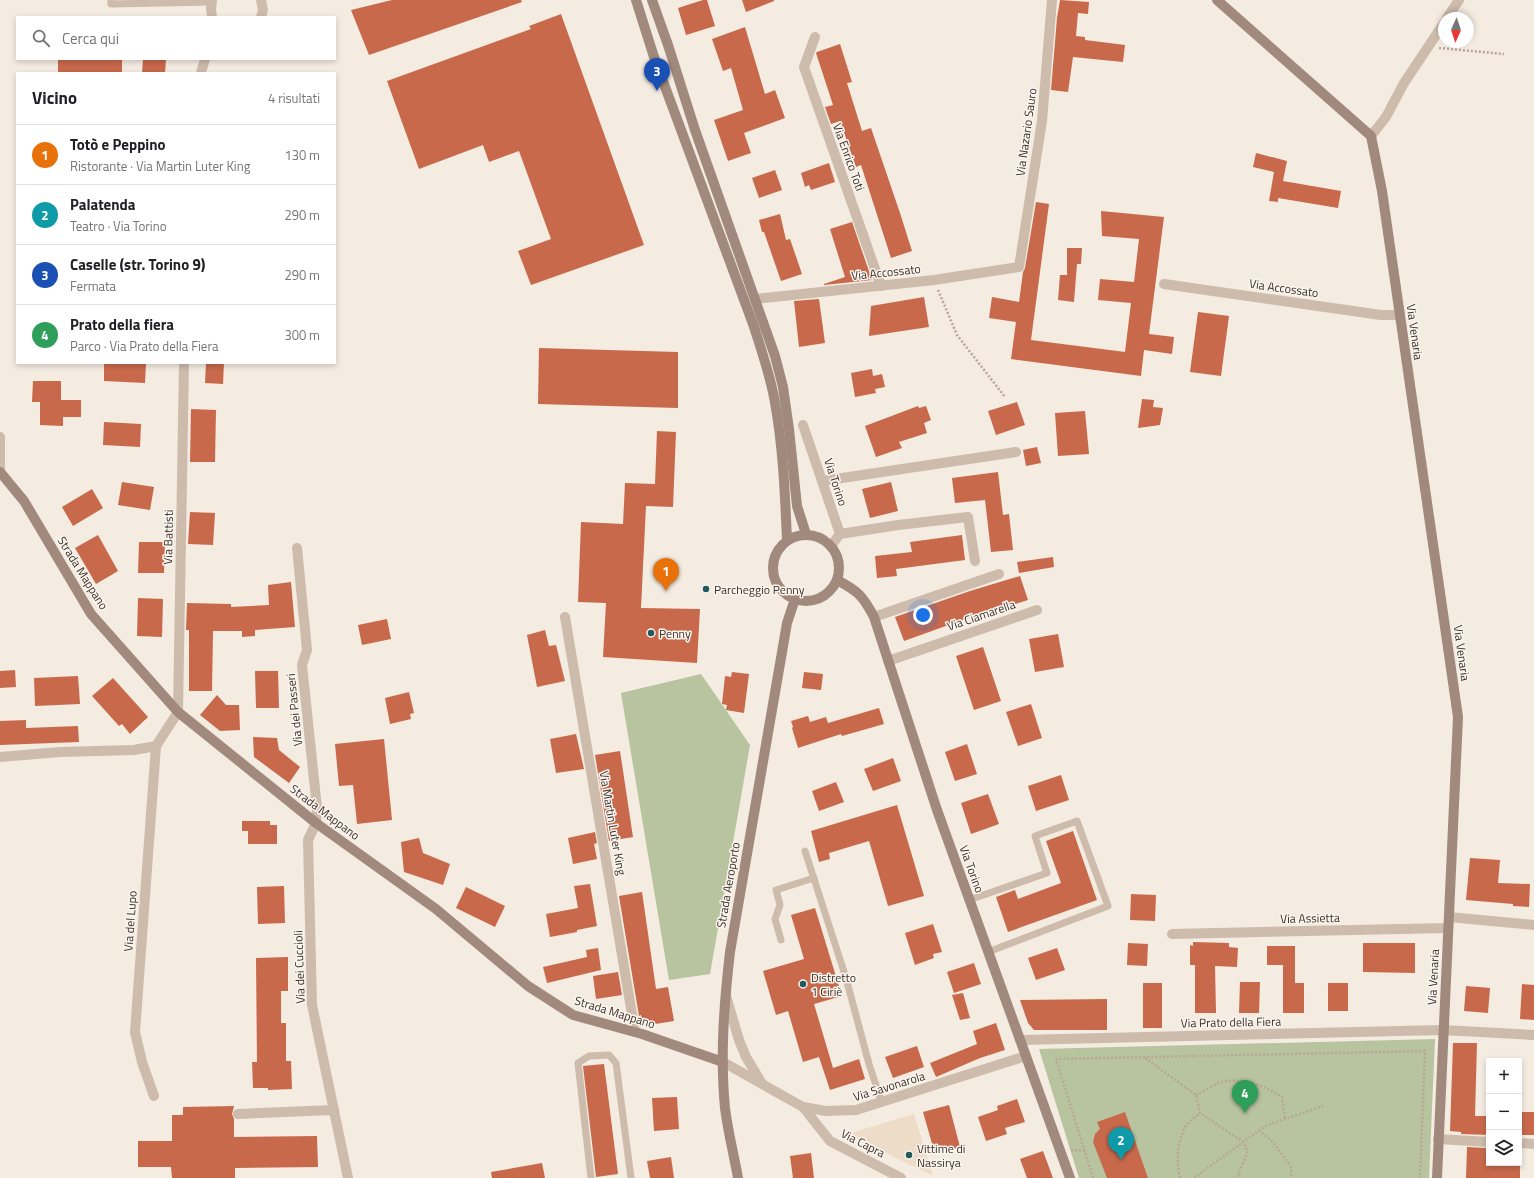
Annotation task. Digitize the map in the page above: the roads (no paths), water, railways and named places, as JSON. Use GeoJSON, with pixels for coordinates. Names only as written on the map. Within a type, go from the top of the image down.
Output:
{"type":"FeatureCollection","features":[{"type":"Feature","properties":{"kind":"street"},"geometry":{"type":"LineString","coordinates":[[636,0],[654,57],[753,324],[766,364],[774,398],[779,436],[785,496],[787,540]]}},
{"type":"Feature","properties":{"kind":"street"},"geometry":{"type":"LineString","coordinates":[[652,0],[695,130],[775,356],[783,387],[797,506],[806,534]]}},
{"type":"Feature","properties":{"kind":"street","name":"Via Nazario Sauro"},"geometry":{"type":"LineString","coordinates":[[1019,267],[1042,121],[1052,0]]}},
{"type":"Feature","properties":{"kind":"street"},"geometry":{"type":"LineString","coordinates":[[1217,0],[1371,136],[1386,117],[1404,83],[1438,32]]}},
{"type":"Feature","properties":{"kind":"street"},"geometry":{"type":"LineString","coordinates":[[1451,12],[1459,0]]}},
{"type":"Feature","properties":{"kind":"street"},"geometry":{"type":"LineString","coordinates":[[212,1],[212,16]]}},
{"type":"Feature","properties":{"kind":"street"},"geometry":{"type":"LineString","coordinates":[[261,16],[265,1]]}},
{"type":"Feature","properties":{"kind":"street","name":"Via Enrico Toti"},"geometry":{"type":"LineString","coordinates":[[814,37],[804,67],[881,286]]}},
{"type":"Feature","properties":{"kind":"street"},"geometry":{"type":"LineString","coordinates":[[201,72],[205,60]]}},
{"type":"Feature","properties":{"kind":"street","name":"Via Venaria"},"geometry":{"type":"LineString","coordinates":[[1371,136],[1382,191],[1458,717],[1437,1178]]}},
{"type":"Feature","properties":{"kind":"street","name":"Via Accossato"},"geometry":{"type":"LineString","coordinates":[[755,299],[934,280],[1019,267]]}},
{"type":"Feature","properties":{"kind":"street","name":"Via Accossato"},"geometry":{"type":"LineString","coordinates":[[1164,284],[1381,315],[1400,315]]}},
{"type":"Feature","properties":{"kind":"street","name":"Via Battisti"},"geometry":{"type":"LineString","coordinates":[[178,712],[184,364]]}},
{"type":"Feature","properties":{"kind":"street","name":"Via Torino"},"geometry":{"type":"LineString","coordinates":[[803,425],[840,534]]}},
{"type":"Feature","properties":{"kind":"street"},"geometry":{"type":"LineString","coordinates":[[0,438],[0,472]]}},
{"type":"Feature","properties":{"kind":"street"},"geometry":{"type":"LineString","coordinates":[[822,481],[1016,452]]}},
{"type":"Feature","properties":{"kind":"street","name":"Strada Mappano"},"geometry":{"type":"LineString","coordinates":[[0,472],[24,501],[91,614],[178,712],[316,824],[436,909],[528,986],[574,1015],[635,1032],[723,1062]]}},
{"type":"Feature","properties":{"kind":"street"},"geometry":{"type":"LineString","coordinates":[[832,546],[840,534],[898,525],[968,517],[975,561]]}},
{"type":"Feature","properties":{"kind":"street"},"geometry":{"type":"LineString","coordinates":[[806,534],[820,537],[832,546],[837,556],[839,568],[837,580],[832,589],[824,595],[810,600],[795,599],[787,595],[775,580],[773,570],[773,562],[780,546],[787,540],[806,534]]}},
{"type":"Feature","properties":{"kind":"street","name":"Via dei Passeri"},"geometry":{"type":"LineString","coordinates":[[297,548],[308,650],[302,665],[317,808],[316,824]]}},
{"type":"Feature","properties":{"kind":"street"},"geometry":{"type":"LineString","coordinates":[[874,617],[999,574]]}},
{"type":"Feature","properties":{"kind":"street","name":"Via Torino"},"geometry":{"type":"LineString","coordinates":[[837,580],[853,588],[865,600],[874,617],[937,810],[1070,1178]]}},
{"type":"Feature","properties":{"kind":"street","name":"Strada Aeroporto"},"geometry":{"type":"LineString","coordinates":[[738,1178],[726,1109],[723,1062],[725,994],[730,952],[780,658],[787,623],[795,599]]}},
{"type":"Feature","properties":{"kind":"street","name":"Via Ciamarella"},"geometry":{"type":"LineString","coordinates":[[888,661],[1037,610]]}},
{"type":"Feature","properties":{"kind":"street","name":"Via Martin Luter King"},"geometry":{"type":"LineString","coordinates":[[565,618],[635,1032]]}},
{"type":"Feature","properties":{"kind":"street","name":"Via del Lupo"},"geometry":{"type":"LineString","coordinates":[[154,1096],[142,1062],[135,1032],[156,746],[178,712]]}},
{"type":"Feature","properties":{"kind":"street"},"geometry":{"type":"LineString","coordinates":[[0,757],[60,752],[134,750],[156,746]]}},
{"type":"Feature","properties":{"kind":"street","name":"Via dei Cuccioli"},"geometry":{"type":"LineString","coordinates":[[316,824],[308,840],[312,1005],[348,1178]]}},
{"type":"Feature","properties":{"kind":"street"},"geometry":{"type":"LineString","coordinates":[[1448,917],[1534,925]]}},
{"type":"Feature","properties":{"kind":"street","name":"Via Assietta"},"geometry":{"type":"LineString","coordinates":[[1172,934],[1448,928]]}},
{"type":"Feature","properties":{"kind":"street"},"geometry":{"type":"LineString","coordinates":[[725,994],[739,1040],[746,1056],[762,1084]]}},
{"type":"Feature","properties":{"kind":"street","name":"Via Prato della Fiera"},"geometry":{"type":"LineString","coordinates":[[1020,1040],[1443,1030],[1534,1035]]}},
{"type":"Feature","properties":{"kind":"street","name":"Via Savonarola"},"geometry":{"type":"LineString","coordinates":[[723,1062],[803,1107],[826,1111],[856,1110],[882,1103],[1026,1056]]}},
{"type":"Feature","properties":{"kind":"street","name":"Via Capra"},"geometry":{"type":"LineString","coordinates":[[803,1107],[830,1141],[901,1178]]}},
{"type":"Feature","properties":{"kind":"street"},"geometry":{"type":"LineString","coordinates":[[238,1114],[334,1110]]}},
{"type":"Feature","properties":{"kind":"street"},"geometry":{"type":"LineString","coordinates":[[1438,1139],[1486,1142]]}},
{"type":"Feature","properties":{"kind":"street"},"geometry":{"type":"LineString","coordinates":[[1522,1143],[1534,1144]]}},
{"type":"Feature","properties":{"kind":"lane"},"geometry":{"type":"LineString","coordinates":[[111,2],[212,1]]}},
{"type":"Feature","properties":{"kind":"lane"},"geometry":{"type":"LineString","coordinates":[[969,900],[1047,873],[1035,836],[1077,821],[1108,906],[988,952]]}},
{"type":"Feature","properties":{"kind":"lane"},"geometry":{"type":"LineString","coordinates":[[805,851],[846,978],[882,1103]]}},
{"type":"Feature","properties":{"kind":"lane"},"geometry":{"type":"LineString","coordinates":[[780,940],[775,920],[780,905],[776,890],[814,878]]}},
{"type":"Feature","properties":{"kind":"lane"},"geometry":{"type":"LineString","coordinates":[[591,1178],[578,1063],[589,1056],[601,1055],[609,1055],[616,1064],[631,1178],[627,1178]]}},
{"type":"Feature","properties":{"kind":"place","name":"Caselle (str. Torino 9)"},"geometry":{"type":"Point","coordinates":[657,91]}},
{"type":"Feature","properties":{"kind":"place","name":"Parcheggio Penny"},"geometry":{"type":"Point","coordinates":[706,589]}},
{"type":"Feature","properties":{"kind":"place","name":"Totò e Peppino"},"geometry":{"type":"Point","coordinates":[666,591]}},
{"type":"Feature","properties":{"kind":"place","name":"Penny"},"geometry":{"type":"Point","coordinates":[651,633]}},
{"type":"Feature","properties":{"kind":"place","name":"Distretto 1 Ciriè"},"geometry":{"type":"Point","coordinates":[803,984]}},
{"type":"Feature","properties":{"kind":"place","name":"Prato della fiera"},"geometry":{"type":"Point","coordinates":[1245,1113]}},
{"type":"Feature","properties":{"kind":"place","name":"Vittime di Nassirya"},"geometry":{"type":"Point","coordinates":[909,1155]}},
{"type":"Feature","properties":{"kind":"place","name":"Palatenda"},"geometry":{"type":"Point","coordinates":[1121,1160]}}]}
